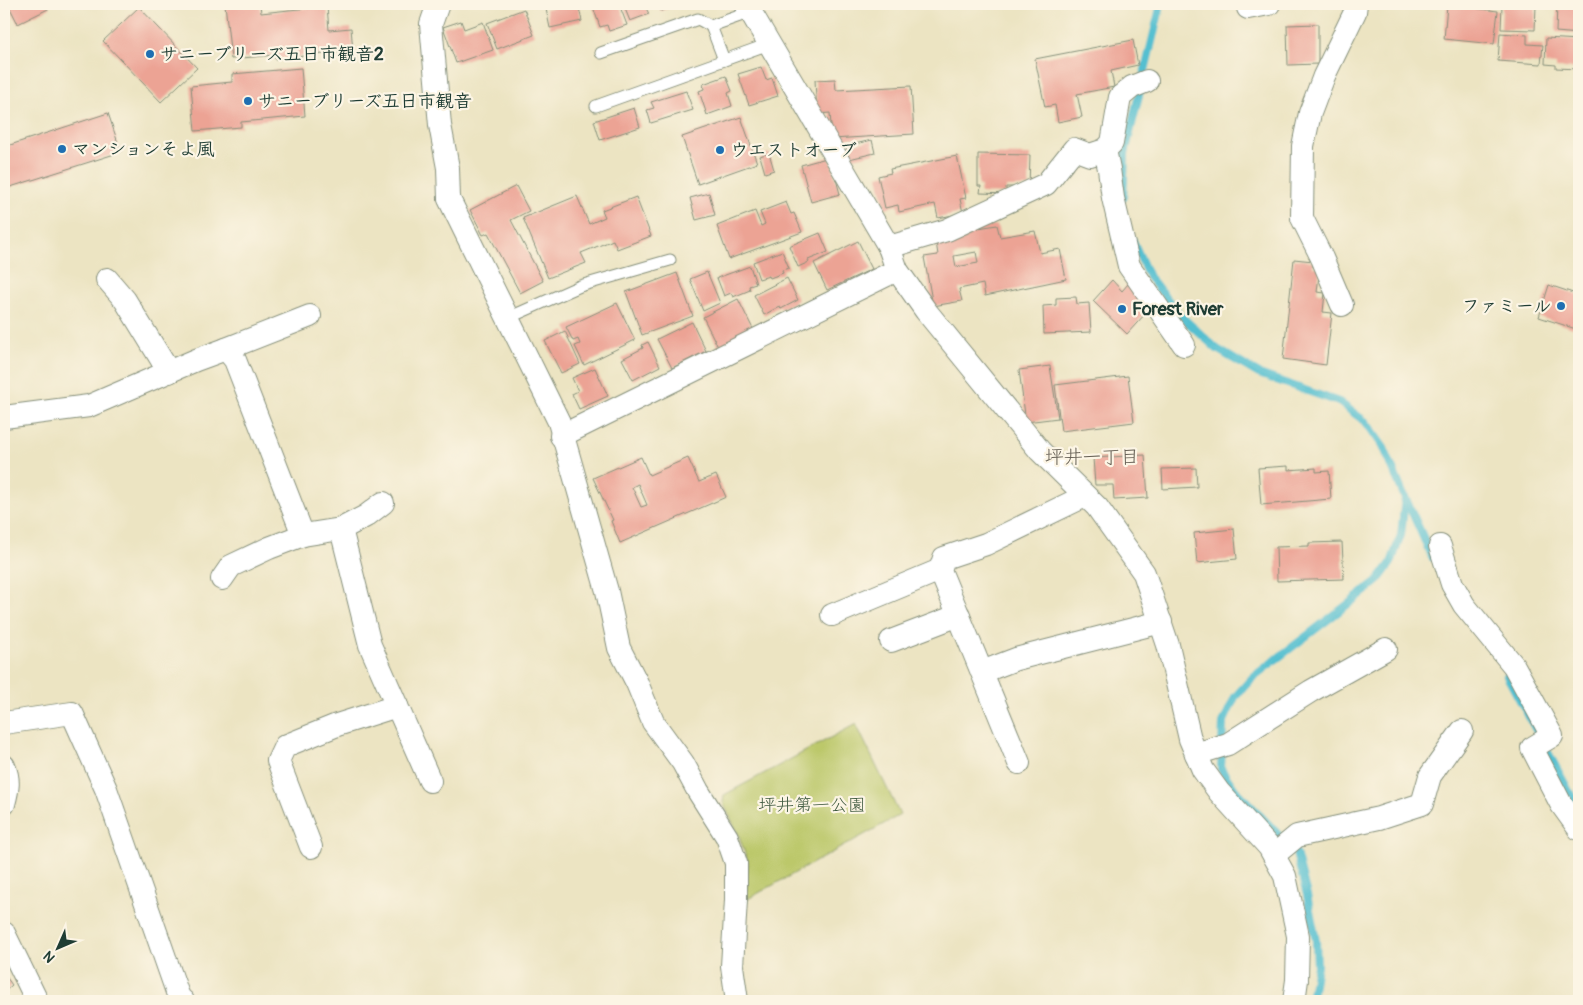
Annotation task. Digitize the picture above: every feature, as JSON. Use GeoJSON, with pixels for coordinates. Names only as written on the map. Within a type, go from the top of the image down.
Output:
{"type":"FeatureCollection","features":[{"type":"Feature","properties":{"kind":"street"},"geometry":{"type":"LineString","coordinates":[[438,4],[431,24],[440,125],[448,168],[449,199],[558,422],[607,591],[619,648],[637,683],[652,722],[683,763],[727,837],[736,863],[732,966],[737,1001]]}},
{"type":"Feature","properties":{"kind":"street"},"geometry":{"type":"LineString","coordinates":[[1342,305],[1302,218],[1302,146],[1310,114],[1324,76],[1355,12],[1356,4]]}},
{"type":"Feature","properties":{"kind":"street"},"geometry":{"type":"LineString","coordinates":[[748,8],[889,247],[897,270],[926,311],[1040,451],[1097,507],[1144,573],[1168,645],[1190,739],[1201,752],[1203,770],[1219,792],[1269,847],[1285,876],[1298,936],[1297,980],[1294,1001]]}},
{"type":"Feature","properties":{"kind":"street"},"geometry":{"type":"LineString","coordinates":[[889,247],[947,230],[1046,184],[1074,149],[1090,155],[1105,150],[1112,143],[1120,97],[1140,84]]}},
{"type":"Feature","properties":{"kind":"street"},"geometry":{"type":"LineString","coordinates":[[1105,150],[1113,198],[1129,266],[1184,345]]}},
{"type":"Feature","properties":{"kind":"street"},"geometry":{"type":"LineString","coordinates":[[561,436],[897,270]]}},
{"type":"Feature","properties":{"kind":"street"},"geometry":{"type":"LineString","coordinates":[[107,279],[126,300],[169,372]]}},
{"type":"Feature","properties":{"kind":"street"},"geometry":{"type":"LineString","coordinates":[[4,418],[89,406],[310,316]]}},
{"type":"Feature","properties":{"kind":"street"},"geometry":{"type":"LineString","coordinates":[[226,349],[235,360],[304,535]]}},
{"type":"Feature","properties":{"kind":"street"},"geometry":{"type":"LineString","coordinates":[[1019,763],[940,570],[944,558],[986,544],[1085,496]]}},
{"type":"Feature","properties":{"kind":"street"},"geometry":{"type":"LineString","coordinates":[[222,579],[231,566],[269,548],[304,535],[341,529],[366,516],[383,503]]}},
{"type":"Feature","properties":{"kind":"street"},"geometry":{"type":"LineString","coordinates":[[341,529],[370,645],[430,781]]}},
{"type":"Feature","properties":{"kind":"street"},"geometry":{"type":"LineString","coordinates":[[1440,546],[1452,584],[1464,605],[1514,666],[1552,736],[1532,748],[1561,804],[1579,829]]}},
{"type":"Feature","properties":{"kind":"street"},"geometry":{"type":"LineString","coordinates":[[832,615],[940,570]]}},
{"type":"Feature","properties":{"kind":"street"},"geometry":{"type":"LineString","coordinates":[[891,641],[959,615]]}},
{"type":"Feature","properties":{"kind":"street"},"geometry":{"type":"LineString","coordinates":[[982,672],[1016,659],[1161,622]]}},
{"type":"Feature","properties":{"kind":"street"},"geometry":{"type":"LineString","coordinates":[[1201,752],[1228,744],[1311,691],[1386,649]]}},
{"type":"Feature","properties":{"kind":"street"},"geometry":{"type":"LineString","coordinates":[[311,847],[278,761],[285,746],[337,725],[397,706]]}},
{"type":"Feature","properties":{"kind":"street"},"geometry":{"type":"LineString","coordinates":[[4,724],[72,713],[106,789],[177,992],[183,1001]]}},
{"type":"Feature","properties":{"kind":"street"},"geometry":{"type":"LineString","coordinates":[[1275,855],[1297,836],[1379,818],[1422,804],[1430,776],[1462,731]]}},
{"type":"Feature","properties":{"kind":"street"},"geometry":{"type":"LineString","coordinates":[[4,766],[9,782],[4,804]]}},
{"type":"Feature","properties":{"kind":"street"},"geometry":{"type":"LineString","coordinates":[[4,934],[37,1001]]}},
{"type":"Feature","properties":{"kind":"lane"},"geometry":{"type":"LineString","coordinates":[[711,26],[748,8]]}},
{"type":"Feature","properties":{"kind":"lane"},"geometry":{"type":"LineString","coordinates":[[601,53],[698,20],[711,26],[724,60]]}},
{"type":"Feature","properties":{"kind":"lane"},"geometry":{"type":"LineString","coordinates":[[596,106],[770,44]]}},
{"type":"Feature","properties":{"kind":"lane"},"geometry":{"type":"LineString","coordinates":[[508,318],[580,286],[670,260]]}},
{"type":"Feature","properties":{"kind":"green space","name":"坪井第一公園"},"geometry":{"type":"Polygon","coordinates":[[[856,724],[900,815],[746,900],[748,863],[739,836],[723,803],[724,795],[856,724]]]}},
{"type":"Feature","properties":{"kind":"building"},"geometry":{"type":"Polygon","coordinates":[[[8,4],[48,4],[50,8],[18,24],[8,4]]]}},
{"type":"Feature","properties":{"kind":"building"},"geometry":{"type":"Polygon","coordinates":[[[225,4],[260,4],[261,13],[327,6],[329,30],[351,28],[353,51],[275,59],[275,55],[231,59],[225,4]]]}},
{"type":"Feature","properties":{"kind":"building"},"geometry":{"type":"Polygon","coordinates":[[[566,4],[578,4],[582,21],[550,28],[546,9],[566,4]]]}},
{"type":"Feature","properties":{"kind":"building"},"geometry":{"type":"Polygon","coordinates":[[[592,4],[619,4],[627,25],[609,31],[607,25],[600,27],[592,4]]]}},
{"type":"Feature","properties":{"kind":"building"},"geometry":{"type":"Polygon","coordinates":[[[623,4],[644,4],[649,14],[630,21],[623,4]]]}},
{"type":"Feature","properties":{"kind":"building"},"geometry":{"type":"Polygon","coordinates":[[[658,4],[680,4],[661,11],[658,4]]]}},
{"type":"Feature","properties":{"kind":"building"},"geometry":{"type":"Polygon","coordinates":[[[1557,4],[1579,4],[1579,34],[1556,32],[1557,4]]]}},
{"type":"Feature","properties":{"kind":"building"},"geometry":{"type":"Polygon","coordinates":[[[1447,5],[1498,11],[1494,44],[1444,39],[1447,5]]]}},
{"type":"Feature","properties":{"kind":"building"},"geometry":{"type":"Polygon","coordinates":[[[1502,5],[1536,6],[1535,30],[1501,29],[1502,5]]]}},
{"type":"Feature","properties":{"kind":"building","name":"サニーブリーズ五日市観音2"},"geometry":{"type":"Polygon","coordinates":[[[139,7],[197,68],[161,102],[103,41],[139,7]]]}},
{"type":"Feature","properties":{"kind":"building"},"geometry":{"type":"Polygon","coordinates":[[[524,9],[534,35],[497,49],[487,23],[524,9]]]}},
{"type":"Feature","properties":{"kind":"building"},"geometry":{"type":"Polygon","coordinates":[[[461,21],[464,29],[483,22],[493,50],[456,63],[443,27],[461,21]]]}},
{"type":"Feature","properties":{"kind":"building"},"geometry":{"type":"Polygon","coordinates":[[[1318,24],[1318,64],[1288,65],[1287,25],[1318,24]]]}},
{"type":"Feature","properties":{"kind":"building"},"geometry":{"type":"Polygon","coordinates":[[[1500,33],[1527,35],[1527,44],[1543,45],[1541,64],[1498,61],[1500,33]]]}},
{"type":"Feature","properties":{"kind":"building"},"geometry":{"type":"Polygon","coordinates":[[[1546,38],[1579,40],[1579,69],[1556,68],[1556,65],[1545,64],[1546,38]]]}},
{"type":"Feature","properties":{"kind":"building"},"geometry":{"type":"Polygon","coordinates":[[[1133,40],[1138,65],[1111,71],[1114,87],[1077,94],[1082,117],[1058,122],[1055,105],[1045,107],[1035,59],[1133,40]]]}},
{"type":"Feature","properties":{"kind":"building"},"geometry":{"type":"Polygon","coordinates":[[[761,67],[766,80],[772,78],[778,96],[749,105],[738,74],[761,67]]]}},
{"type":"Feature","properties":{"kind":"building","name":"サニーブリーズ五日市観音"},"geometry":{"type":"Polygon","coordinates":[[[301,68],[305,116],[241,122],[241,127],[195,131],[191,86],[232,82],[232,74],[301,68]]]}},
{"type":"Feature","properties":{"kind":"building"},"geometry":{"type":"Polygon","coordinates":[[[726,76],[732,91],[728,93],[732,106],[707,115],[699,91],[704,89],[703,84],[726,76]]]}},
{"type":"Feature","properties":{"kind":"building"},"geometry":{"type":"Polygon","coordinates":[[[835,79],[836,90],[911,86],[914,134],[832,139],[830,113],[817,114],[815,80],[835,79]]]}},
{"type":"Feature","properties":{"kind":"building"},"geometry":{"type":"Polygon","coordinates":[[[686,91],[693,110],[651,123],[647,110],[654,108],[651,102],[686,91]]]}},
{"type":"Feature","properties":{"kind":"building"},"geometry":{"type":"Polygon","coordinates":[[[634,108],[640,127],[600,140],[594,121],[634,108]]]}},
{"type":"Feature","properties":{"kind":"building","name":"マンションそよ風"},"geometry":{"type":"Polygon","coordinates":[[[108,113],[121,152],[4,189],[4,147],[108,113]]]}},
{"type":"Feature","properties":{"kind":"building","name":"ウエストオーブ"},"geometry":{"type":"Polygon","coordinates":[[[741,117],[757,163],[698,184],[682,137],[741,117]]]}},
{"type":"Feature","properties":{"kind":"building"},"geometry":{"type":"Polygon","coordinates":[[[872,140],[875,153],[849,159],[846,146],[872,140]]]}},
{"type":"Feature","properties":{"kind":"building"},"geometry":{"type":"Polygon","coordinates":[[[769,153],[774,170],[765,173],[760,156],[769,153]]]}},
{"type":"Feature","properties":{"kind":"building"},"geometry":{"type":"Polygon","coordinates":[[[978,154],[1030,155],[1029,187],[1006,187],[1006,194],[980,193],[981,186],[978,186],[978,154]]]}},
{"type":"Feature","properties":{"kind":"building"},"geometry":{"type":"Polygon","coordinates":[[[957,156],[966,198],[960,199],[963,213],[938,218],[935,204],[899,212],[898,205],[885,208],[878,176],[891,173],[890,169],[957,156]]]}},
{"type":"Feature","properties":{"kind":"building"},"geometry":{"type":"Polygon","coordinates":[[[830,157],[840,194],[811,202],[801,165],[830,157]]]}},
{"type":"Feature","properties":{"kind":"building"},"geometry":{"type":"Polygon","coordinates":[[[516,186],[529,211],[511,220],[543,281],[520,293],[488,233],[483,235],[470,210],[516,186]]]}},
{"type":"Feature","properties":{"kind":"building"},"geometry":{"type":"Polygon","coordinates":[[[709,193],[715,215],[696,220],[690,198],[709,193]]]}},
{"type":"Feature","properties":{"kind":"building"},"geometry":{"type":"Polygon","coordinates":[[[577,196],[589,224],[605,217],[602,210],[636,197],[651,236],[617,249],[613,240],[581,253],[586,263],[548,278],[523,218],[577,196]]]}},
{"type":"Feature","properties":{"kind":"building"},"geometry":{"type":"Polygon","coordinates":[[[786,202],[791,214],[794,213],[802,232],[729,259],[717,226],[755,211],[761,226],[765,224],[760,212],[786,202]]]}},
{"type":"Feature","properties":{"kind":"building"},"geometry":{"type":"Polygon","coordinates":[[[997,225],[1000,237],[1035,231],[1040,253],[1060,249],[1066,279],[985,296],[983,284],[959,289],[962,301],[933,306],[924,257],[938,255],[935,235],[997,225]],[[976,252],[954,256],[956,267],[978,263],[976,252]]]}},
{"type":"Feature","properties":{"kind":"building"},"geometry":{"type":"Polygon","coordinates":[[[820,233],[828,252],[808,260],[809,262],[798,267],[789,246],[820,233]]]}},
{"type":"Feature","properties":{"kind":"building"},"geometry":{"type":"Polygon","coordinates":[[[858,241],[872,269],[827,290],[814,263],[858,241]]]}},
{"type":"Feature","properties":{"kind":"building"},"geometry":{"type":"Polygon","coordinates":[[[782,251],[789,268],[782,270],[783,273],[770,278],[769,276],[759,279],[753,262],[782,251]]]}},
{"type":"Feature","properties":{"kind":"building"},"geometry":{"type":"Polygon","coordinates":[[[1294,259],[1313,261],[1313,267],[1320,267],[1317,292],[1325,293],[1323,312],[1332,313],[1326,365],[1283,359],[1294,259]]]}},
{"type":"Feature","properties":{"kind":"building"},"geometry":{"type":"Polygon","coordinates":[[[750,266],[756,284],[749,286],[750,290],[733,297],[731,293],[724,296],[717,278],[750,266]]]}},
{"type":"Feature","properties":{"kind":"building"},"geometry":{"type":"Polygon","coordinates":[[[707,272],[720,303],[703,311],[690,279],[707,272]]]}},
{"type":"Feature","properties":{"kind":"building"},"geometry":{"type":"Polygon","coordinates":[[[677,273],[693,316],[642,335],[626,292],[677,273]]]}},
{"type":"Feature","properties":{"kind":"building"},"geometry":{"type":"Polygon","coordinates":[[[787,278],[798,300],[781,309],[780,306],[764,315],[754,295],[787,278]]]}},
{"type":"Feature","properties":{"kind":"building","name":"Forest River"},"geometry":{"type":"Polygon","coordinates":[[[1112,280],[1122,291],[1128,284],[1143,299],[1137,305],[1146,313],[1127,334],[1093,301],[1112,280]]]}},
{"type":"Feature","properties":{"kind":"building","name":"ファミール"},"geometry":{"type":"Polygon","coordinates":[[[1549,285],[1579,295],[1579,330],[1539,317],[1549,285]]]}},
{"type":"Feature","properties":{"kind":"building"},"geometry":{"type":"Polygon","coordinates":[[[1076,297],[1077,304],[1089,303],[1091,332],[1044,334],[1043,306],[1056,305],[1056,298],[1076,297]]]}},
{"type":"Feature","properties":{"kind":"building"},"geometry":{"type":"Polygon","coordinates":[[[738,299],[753,329],[718,347],[703,317],[738,299]]]}},
{"type":"Feature","properties":{"kind":"building"},"geometry":{"type":"Polygon","coordinates":[[[617,303],[635,340],[584,365],[575,346],[580,344],[578,339],[573,341],[566,327],[617,303]]]}},
{"type":"Feature","properties":{"kind":"building"},"geometry":{"type":"Polygon","coordinates":[[[692,322],[706,351],[672,368],[657,339],[692,322]]]}},
{"type":"Feature","properties":{"kind":"building"},"geometry":{"type":"Polygon","coordinates":[[[565,331],[580,364],[561,373],[545,341],[565,331]]]}},
{"type":"Feature","properties":{"kind":"building"},"geometry":{"type":"Polygon","coordinates":[[[648,342],[660,366],[633,380],[622,359],[643,348],[642,345],[648,342]]]}},
{"type":"Feature","properties":{"kind":"building"},"geometry":{"type":"Polygon","coordinates":[[[1050,366],[1058,418],[1026,422],[1019,370],[1050,366]]]}},
{"type":"Feature","properties":{"kind":"building"},"geometry":{"type":"Polygon","coordinates":[[[595,368],[608,396],[579,409],[572,394],[578,391],[572,378],[595,368]]]}},
{"type":"Feature","properties":{"kind":"building"},"geometry":{"type":"Polygon","coordinates":[[[1128,376],[1134,422],[1061,431],[1055,385],[1128,376]]]}},
{"type":"Feature","properties":{"kind":"building"},"geometry":{"type":"Polygon","coordinates":[[[1145,455],[1148,498],[1114,500],[1113,485],[1095,485],[1093,458],[1145,455]]]}},
{"type":"Feature","properties":{"kind":"building"},"geometry":{"type":"Polygon","coordinates":[[[641,457],[649,475],[688,458],[699,482],[716,475],[726,497],[620,543],[611,521],[613,520],[593,478],[641,457]],[[638,484],[632,487],[641,507],[647,505],[638,484]]]}},
{"type":"Feature","properties":{"kind":"building"},"geometry":{"type":"Polygon","coordinates":[[[1288,466],[1288,470],[1316,468],[1316,472],[1329,471],[1331,499],[1261,505],[1258,468],[1288,466]]]}},
{"type":"Feature","properties":{"kind":"building"},"geometry":{"type":"Polygon","coordinates":[[[1196,468],[1197,487],[1163,489],[1162,469],[1196,468]]]}},
{"type":"Feature","properties":{"kind":"building"},"geometry":{"type":"Polygon","coordinates":[[[1234,529],[1237,559],[1197,563],[1194,533],[1234,529]]]}},
{"type":"Feature","properties":{"kind":"building"},"geometry":{"type":"Polygon","coordinates":[[[1342,542],[1344,579],[1277,581],[1276,547],[1342,542]]]}},
{"type":"Feature","properties":{"kind":"building"},"geometry":{"type":"Polygon","coordinates":[[[4,974],[12,985],[4,992],[4,974]]]}},
{"type":"Feature","properties":{"kind":"waterway"},"geometry":{"type":"LineString","coordinates":[[1123,198],[1125,153],[1161,4]]}},
{"type":"Feature","properties":{"kind":"waterway"},"geometry":{"type":"LineString","coordinates":[[1133,241],[1149,277],[1183,318],[1217,349],[1259,374],[1339,402],[1366,422],[1384,448],[1405,498],[1401,535],[1391,563],[1377,582],[1253,677],[1235,697],[1223,723],[1221,769],[1234,788],[1296,853],[1316,941],[1317,966],[1311,1001]]}},
{"type":"Feature","properties":{"kind":"waterway"},"geometry":{"type":"LineString","coordinates":[[1406,499],[1432,557]]}},
{"type":"Feature","properties":{"kind":"waterway"},"geometry":{"type":"LineString","coordinates":[[1507,676],[1579,810]]}},
{"type":"Feature","properties":{"kind":"place","name":"サニーブリーズ五日市観音2"},"geometry":{"type":"Point","coordinates":[150,54]}},
{"type":"Feature","properties":{"kind":"place","name":"サニーブリーズ五日市観音"},"geometry":{"type":"Point","coordinates":[248,101]}},
{"type":"Feature","properties":{"kind":"place","name":"マンションそよ風"},"geometry":{"type":"Point","coordinates":[62,149]}},
{"type":"Feature","properties":{"kind":"place","name":"ウエストオーブ"},"geometry":{"type":"Point","coordinates":[720,150]}},
{"type":"Feature","properties":{"kind":"place","name":"ファミール"},"geometry":{"type":"Point","coordinates":[1561,306]}},
{"type":"Feature","properties":{"kind":"place","name":"Forest River"},"geometry":{"type":"Point","coordinates":[1122,309]}},
{"type":"Feature","properties":{"kind":"district","name":"坪井一丁目"},"geometry":{"type":"Point","coordinates":[1092,457]}}]}
